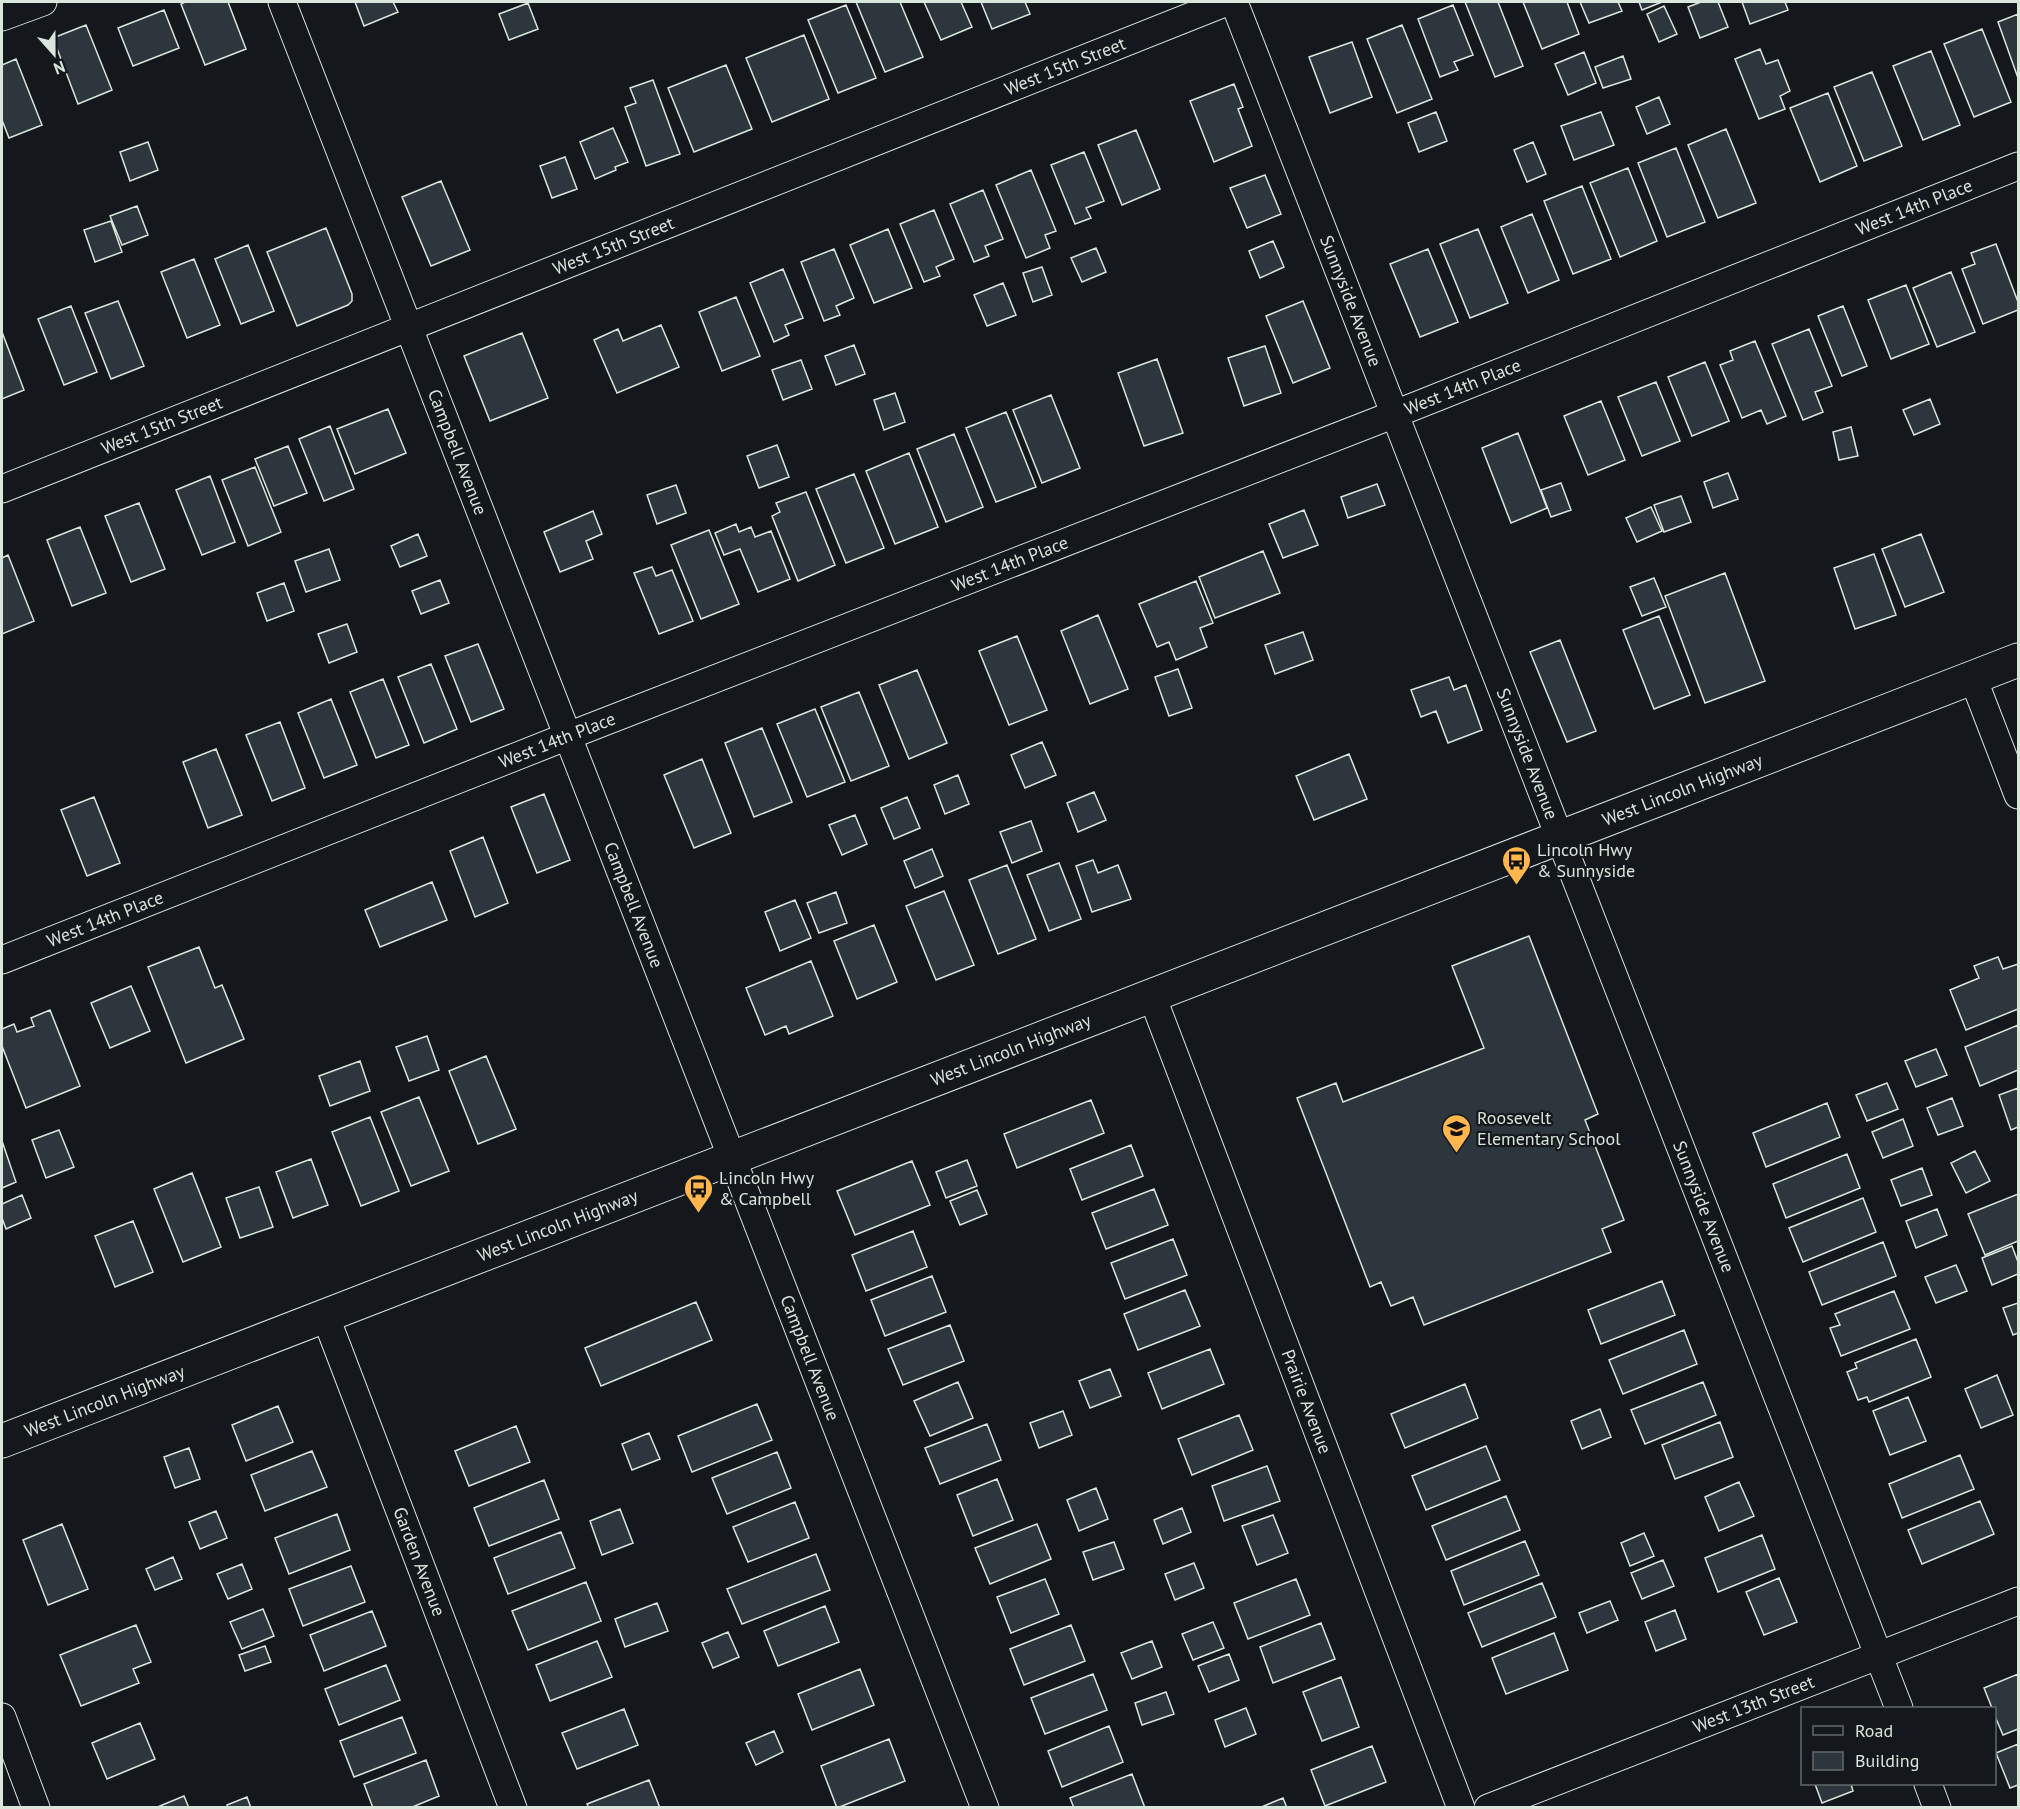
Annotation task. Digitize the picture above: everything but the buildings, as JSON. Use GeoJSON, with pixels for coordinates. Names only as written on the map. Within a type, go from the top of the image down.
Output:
{"type":"FeatureCollection","features":[{"type":"Feature","properties":{"kind":"main road","name":"West Lincoln Highway"},"geometry":{"type":"LineString","coordinates":[[2,1441],[2019,660]]}},
{"type":"Feature","properties":{"kind":"street"},"geometry":{"type":"LineString","coordinates":[[2,17],[43,2]]}},
{"type":"Feature","properties":{"kind":"street","name":"Campbell Avenue"},"geometry":{"type":"LineString","coordinates":[[282,2],[986,1808]]}},
{"type":"Feature","properties":{"kind":"street","name":"West 15th Street"},"geometry":{"type":"LineString","coordinates":[[2,489],[1227,2]]}},
{"type":"Feature","properties":{"kind":"street","name":"Sunnyside Avenue"},"geometry":{"type":"LineString","coordinates":[[1234,2],[1899,1707]]}},
{"type":"Feature","properties":{"kind":"street","name":"West 14th Place"},"geometry":{"type":"LineString","coordinates":[[2,960],[568,736],[1395,414],[2019,166]]}},
{"type":"Feature","properties":{"kind":"street"},"geometry":{"type":"LineString","coordinates":[[1973,678],[2019,795]]}},
{"type":"Feature","properties":{"kind":"street","name":"Prairie Avenue"},"geometry":{"type":"LineString","coordinates":[[1152,996],[1461,1808]]}},
{"type":"Feature","properties":{"kind":"street","name":"Garden Avenue"},"geometry":{"type":"LineString","coordinates":[[325,1315],[513,1808]]}},
{"type":"Feature","properties":{"kind":"street","name":"West 13th Street"},"geometry":{"type":"LineString","coordinates":[[1488,1808],[2019,1600]]}},
{"type":"Feature","properties":{"kind":"street"},"geometry":{"type":"LineString","coordinates":[[2,1717],[36,1808]]}},
{"type":"Feature","properties":{"kind":"street"},"geometry":{"type":"LineString","coordinates":[[1928,1785],[1937,1808]]}},
{"type":"Feature","properties":{"kind":"place","name":"Lincoln Hwy & Sunnyside"},"geometry":{"type":"Point","coordinates":[1516,886]}},
{"type":"Feature","properties":{"kind":"place","name":"Roosevelt Elementary School"},"geometry":{"type":"Point","coordinates":[1456,1154]}},
{"type":"Feature","properties":{"kind":"place","name":"Lincoln Hwy & Campbell"},"geometry":{"type":"Point","coordinates":[698,1214]}}]}
